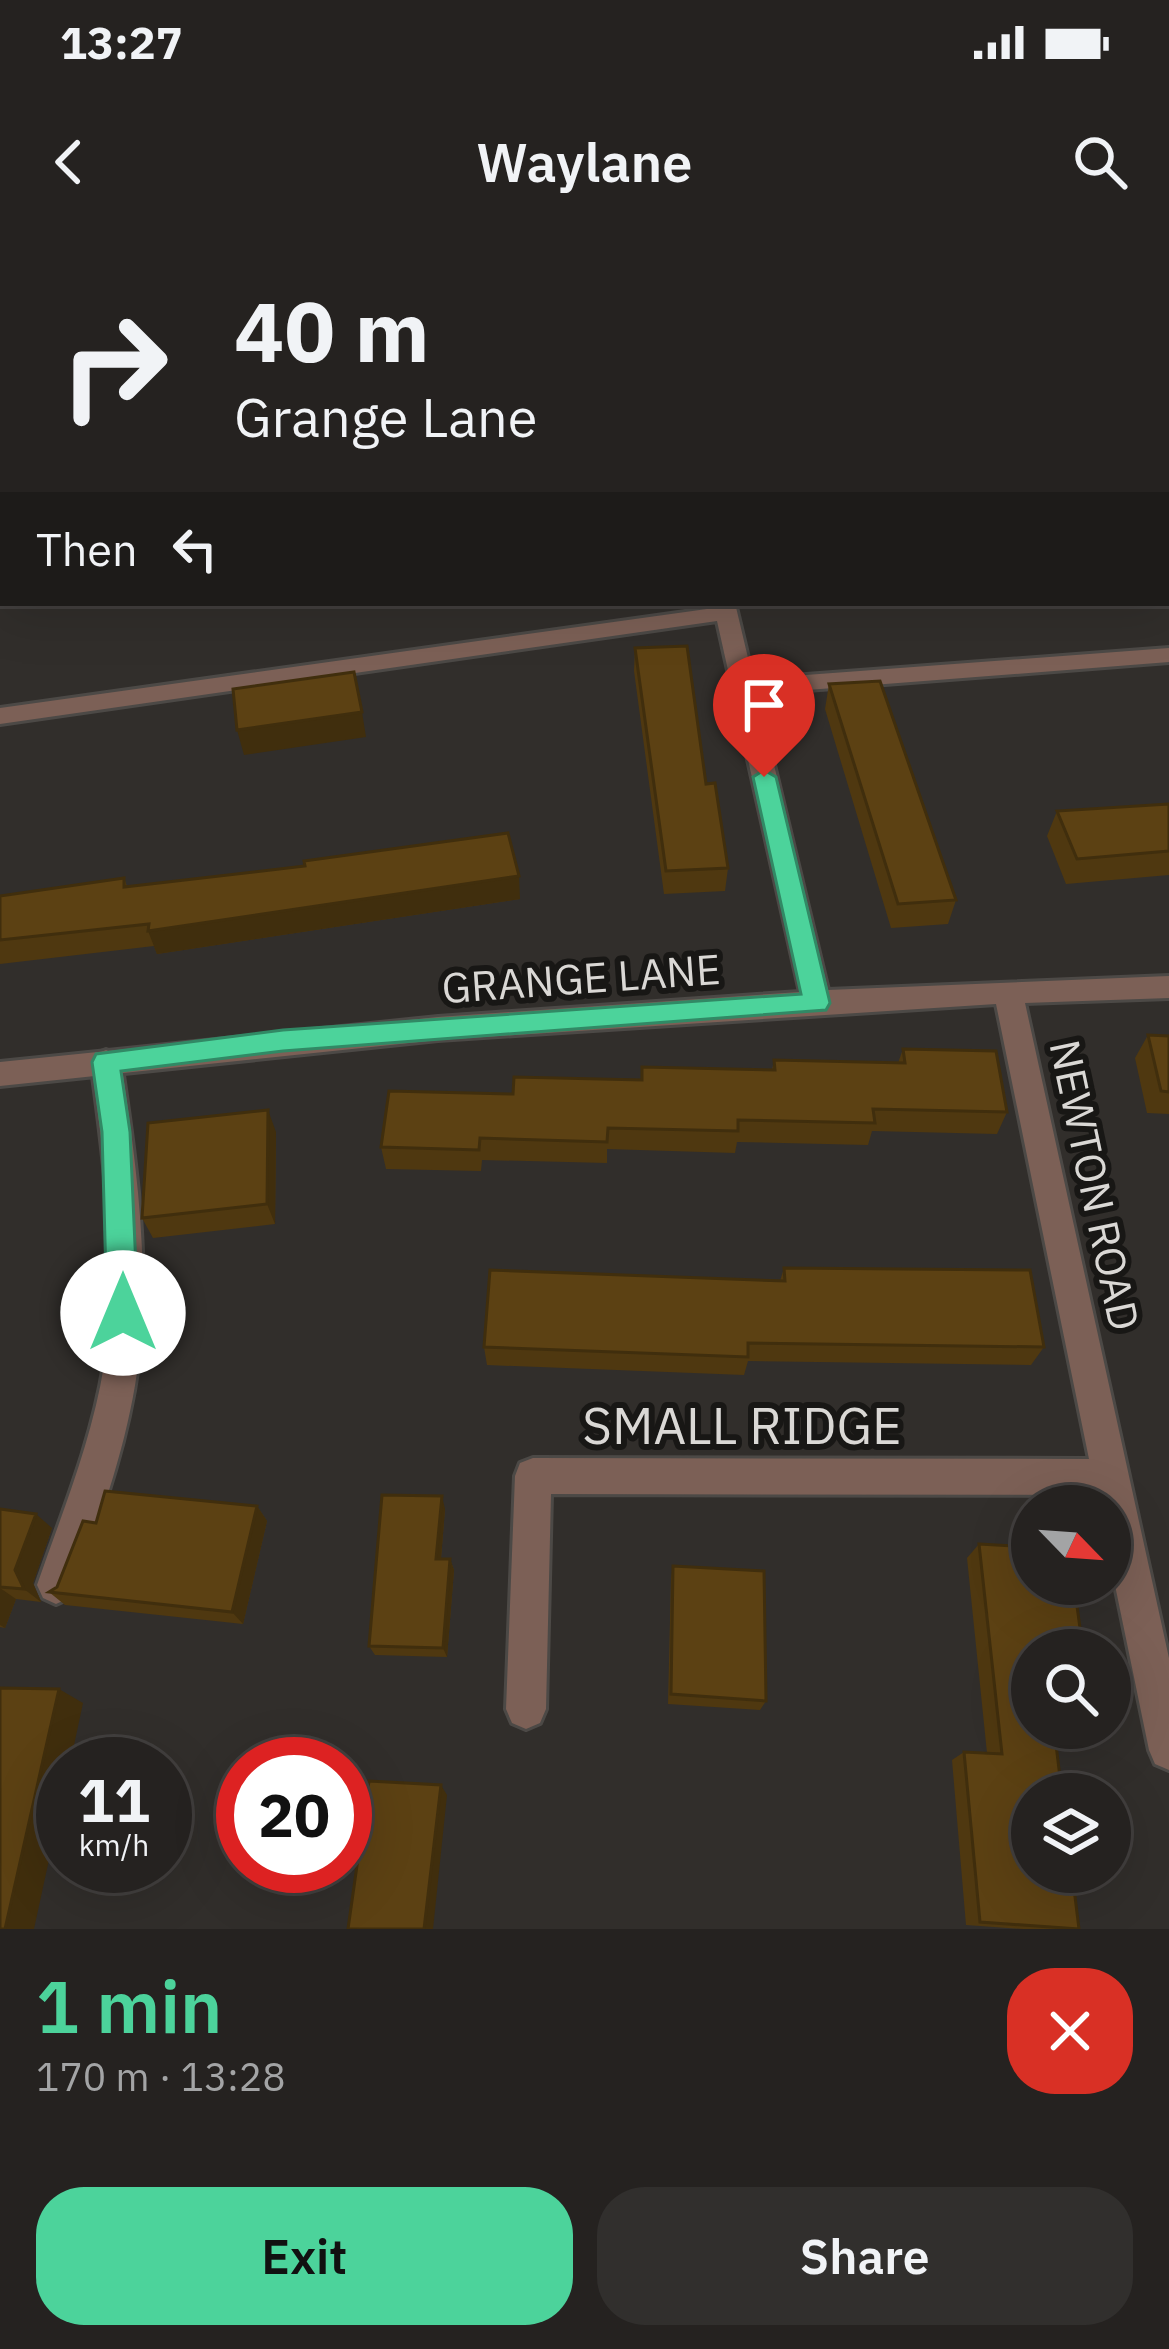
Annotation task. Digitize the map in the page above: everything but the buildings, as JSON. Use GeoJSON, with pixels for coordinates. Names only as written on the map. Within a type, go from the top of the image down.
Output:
{"type":"FeatureCollection","features":[{"type":"Feature","properties":{"kind":"street"},"geometry":{"type":"LineString","coordinates":[[0,716],[725,608],[817,1003]]}},
{"type":"Feature","properties":{"kind":"street"},"geometry":{"type":"LineString","coordinates":[[743,687],[1169,655]]}},
{"type":"Feature","properties":{"kind":"street","name":"GRANGE LANE"},"geometry":{"type":"LineString","coordinates":[[0,1074],[283,1041],[1008,991],[1169,987]]}},
{"type":"Feature","properties":{"kind":"street","name":"NEWTON ROAD"},"geometry":{"type":"LineString","coordinates":[[1008,991],[1169,1750]]}},
{"type":"Feature","properties":{"kind":"street"},"geometry":{"type":"LineString","coordinates":[[56,1585],[113,1407],[120,1344],[125,1281],[116,1132],[106,1062]]}},
{"type":"Feature","properties":{"kind":"street","name":"SMALL RIDGE"},"geometry":{"type":"LineString","coordinates":[[526,1709],[533,1476],[1112,1478]]}},
{"type":"Feature","properties":{"kind":"route"},"geometry":{"type":"LineString","coordinates":[[123,1313],[116,1132],[106,1062],[283,1041],[817,1003],[764,777]]}}]}
